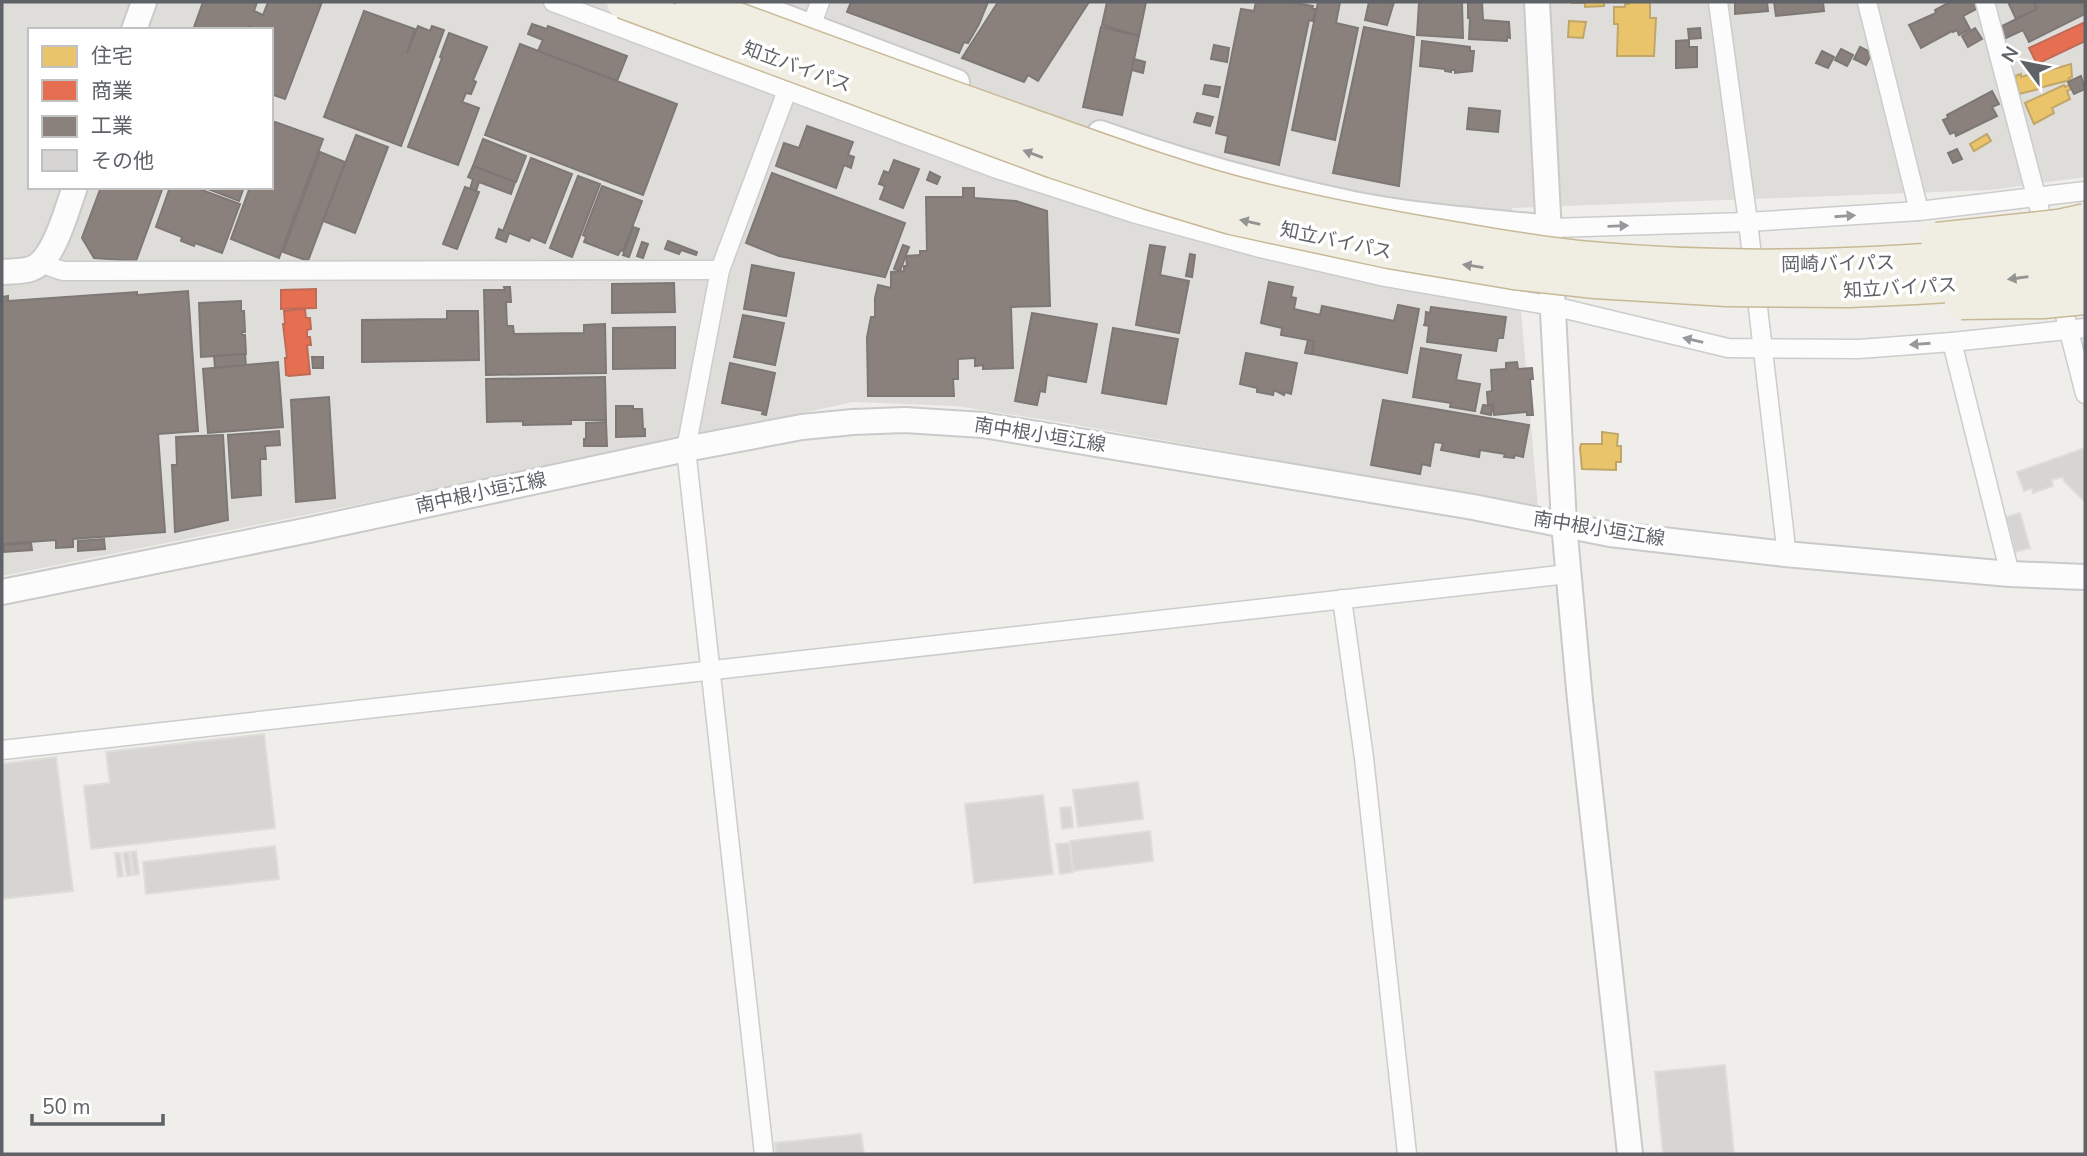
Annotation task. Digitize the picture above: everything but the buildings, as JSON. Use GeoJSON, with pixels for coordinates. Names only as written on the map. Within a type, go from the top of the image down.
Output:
{"type":"FeatureCollection","features":[{"type":"Feature","properties":{"kind":"highway","name":"知立バイパス"},"geometry":{"type":"LineString","coordinates":[[622,2],[1042,157],[1148,193],[1231,218],[1389,252],[1514,273],[1595,282],[1727,290],[1849,291],[1979,284],[2085,270]]}},
{"type":"Feature","properties":{"kind":"highway","name":"知立バイパス"},"geometry":{"type":"LineString","coordinates":[[692,2],[1004,116],[1234,192],[1397,228],[1514,249],[1590,258]]}},
{"type":"Feature","properties":{"kind":"highway"},"geometry":{"type":"LineString","coordinates":[[1590,258],[1728,256],[1840,250],[2058,226],[2085,220]]}},
{"type":"Feature","properties":{"kind":"highway","name":"岡崎バイパス"},"geometry":{"type":"LineString","coordinates":[[1590,258],[1720,265],[1845,265],[1950,260],[2085,244]]}},
{"type":"Feature","properties":{"kind":"highway"},"geometry":{"type":"LineString","coordinates":[[1514,273],[1592,292],[1660,302],[1806,306],[2043,302],[2085,298]]}},
{"type":"Feature","properties":{"kind":"street"},"geometry":{"type":"LineString","coordinates":[[135,28],[144,2]]}},
{"type":"Feature","properties":{"kind":"street"},"geometry":{"type":"LineString","coordinates":[[553,2],[998,169],[1133,213],[1260,248],[1385,277],[1553,306],[1728,348],[1859,349],[2077,329]]}},
{"type":"Feature","properties":{"kind":"street"},"geometry":{"type":"LineString","coordinates":[[746,2],[812,25],[1010,103],[1119,140],[1244,177],[1354,204],[1436,216],[1550,228],[1748,222],[1919,211],[2085,191]]}},
{"type":"Feature","properties":{"kind":"street"},"geometry":{"type":"LineString","coordinates":[[764,1154],[686,449],[720,270],[820,2]]}},
{"type":"Feature","properties":{"kind":"street"},"geometry":{"type":"LineString","coordinates":[[1537,2],[1568,574],[1630,1154]]}},
{"type":"Feature","properties":{"kind":"street"},"geometry":{"type":"LineString","coordinates":[[1718,2],[1748,222],[1785,554]]}},
{"type":"Feature","properties":{"kind":"street"},"geometry":{"type":"LineString","coordinates":[[1867,2],[1919,211]]}},
{"type":"Feature","properties":{"kind":"street"},"geometry":{"type":"LineString","coordinates":[[1985,2],[2037,198],[2077,329],[2085,394]]}},
{"type":"Feature","properties":{"kind":"street"},"geometry":{"type":"LineString","coordinates":[[2,272],[30,269],[43,261],[54,244],[74,189]]}},
{"type":"Feature","properties":{"kind":"street"},"geometry":{"type":"LineString","coordinates":[[43,261],[63,271],[720,270]]}},
{"type":"Feature","properties":{"kind":"street"},"geometry":{"type":"LineString","coordinates":[[1952,342],[2010,574]]}},
{"type":"Feature","properties":{"kind":"street","name":"南中根小垣江線"},"geometry":{"type":"LineString","coordinates":[[2,592],[309,530],[686,449],[802,427],[905,420],[983,425],[1610,534],[1785,554],[2010,574],[2085,577]]}},
{"type":"Feature","properties":{"kind":"street"},"geometry":{"type":"LineString","coordinates":[[2,750],[1568,574]]}},
{"type":"Feature","properties":{"kind":"street"},"geometry":{"type":"LineString","coordinates":[[1342,598],[1367,785],[1407,1154]]}},
{"type":"Feature","properties":{"kind":"shaded area"},"geometry":{"type":"Polygon","coordinates":[[[2,2],[2085,2],[2085,177],[1991,190],[1512,208],[1538,506],[956,406],[853,402],[669,442],[2,576],[2,2]]]}}]}
